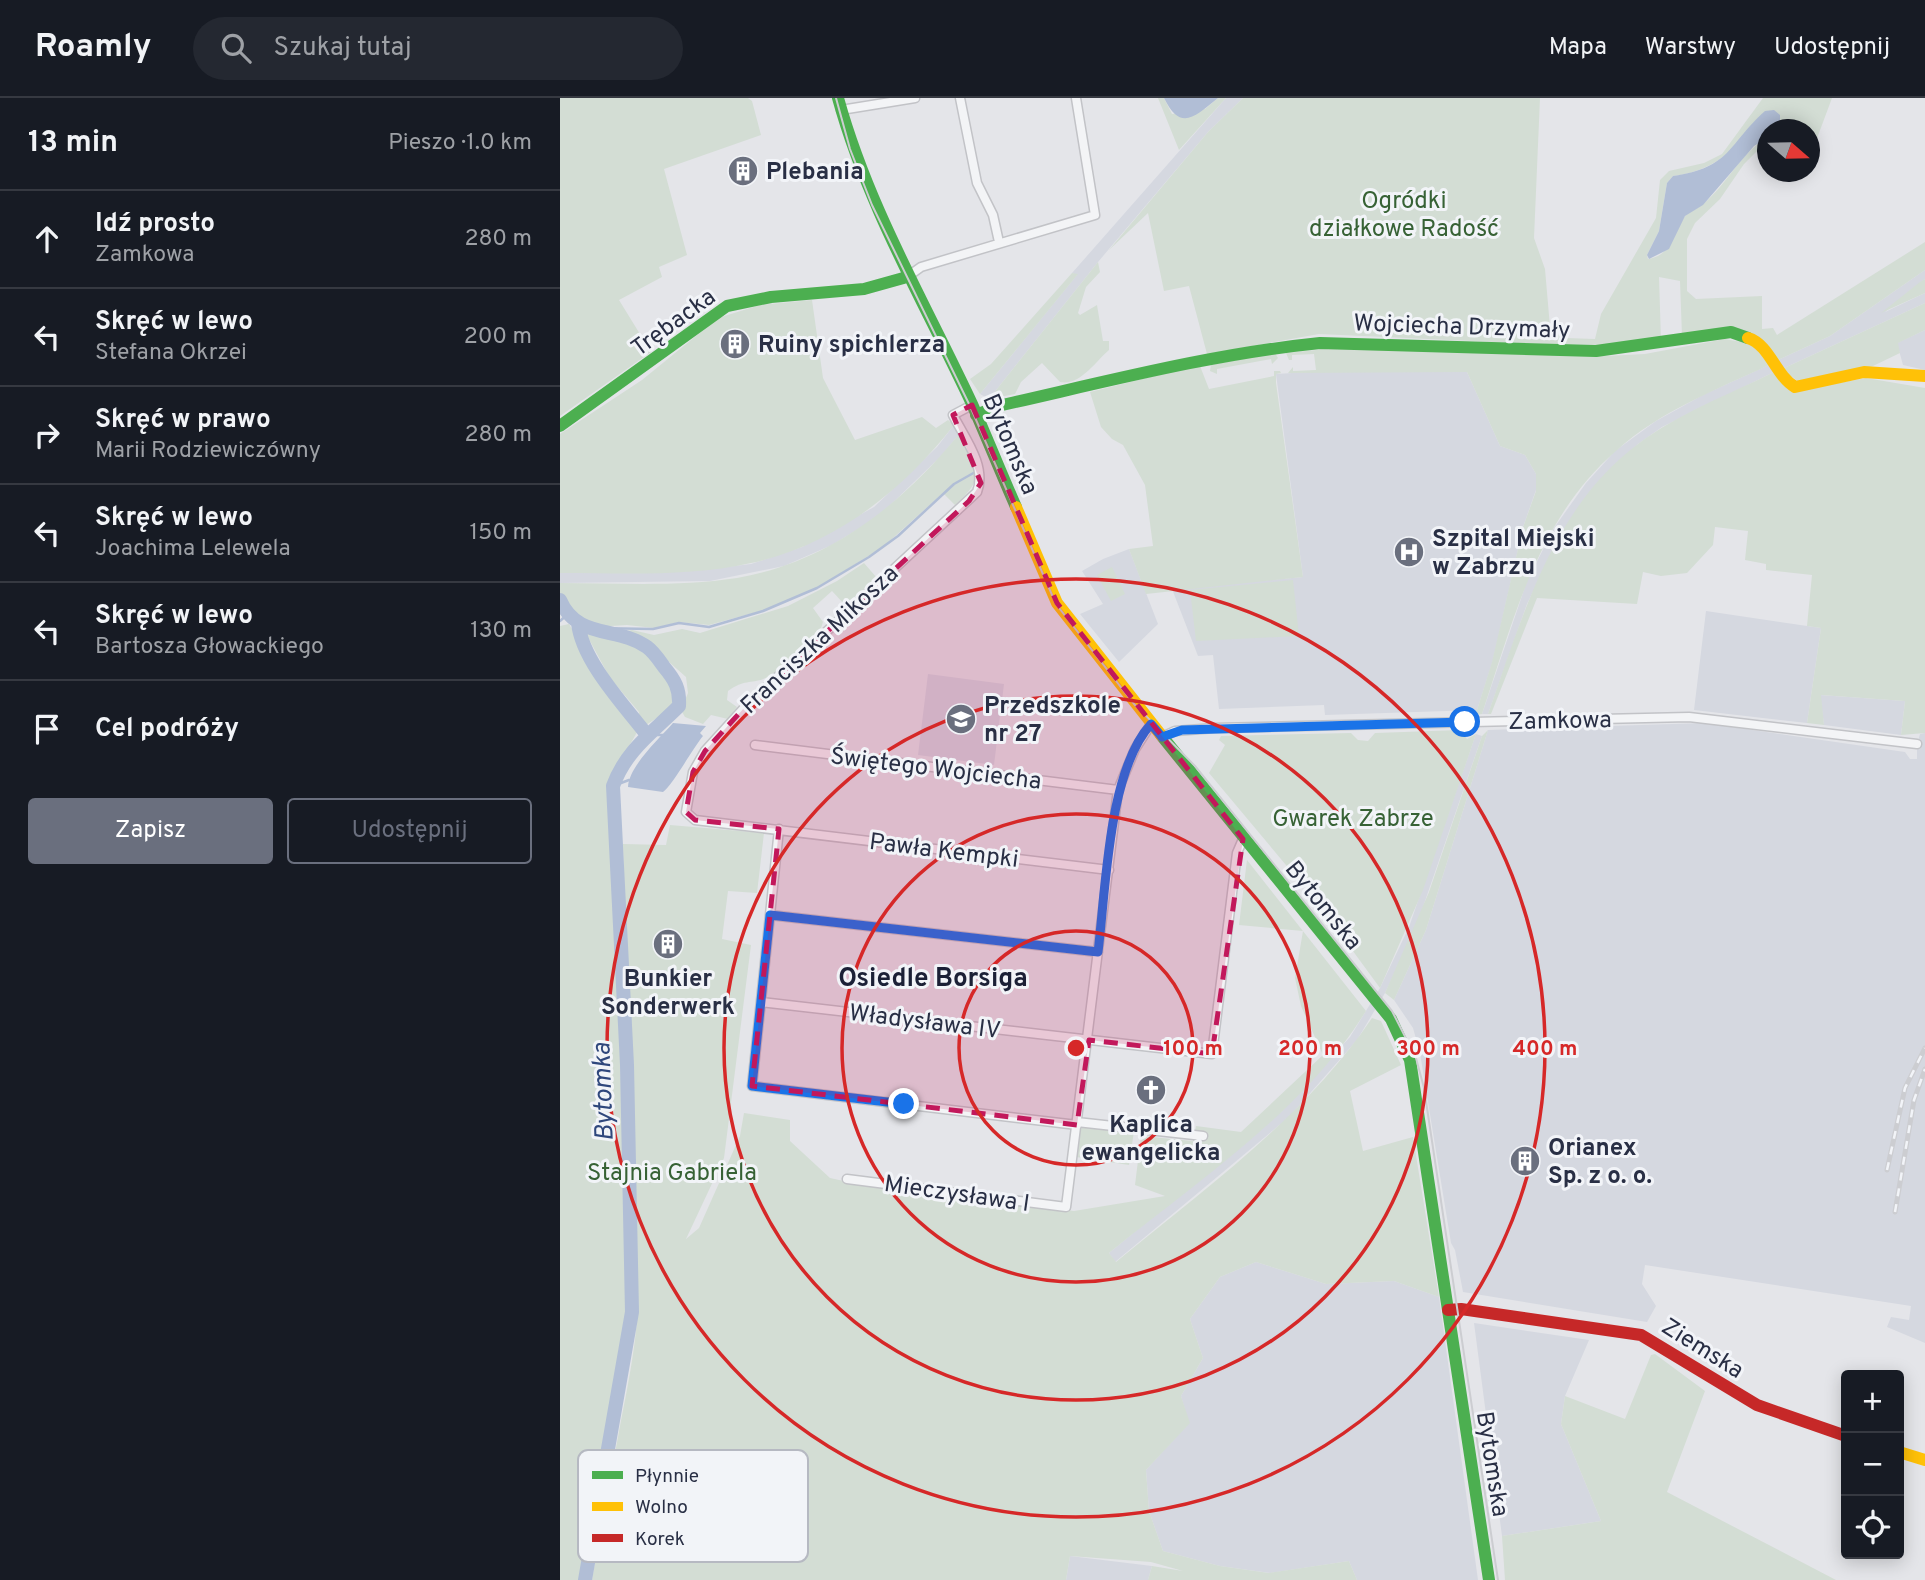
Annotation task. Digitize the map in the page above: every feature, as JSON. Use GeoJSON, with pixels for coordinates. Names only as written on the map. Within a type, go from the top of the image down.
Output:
{"type":"FeatureCollection","features":[{"type":"Feature","properties":{"kind":"street"},"geometry":{"type":"LineString","coordinates":[[839,104],[915,98]]}},
{"type":"Feature","properties":{"kind":"street"},"geometry":{"type":"LineString","coordinates":[[960,98],[977,183],[995,220],[999,242]]}},
{"type":"Feature","properties":{"kind":"street"},"geometry":{"type":"LineString","coordinates":[[907,277],[921,267],[1095,215],[1076,98]]}},
{"type":"Feature","properties":{"kind":"street","name":"Bytomska"},"geometry":{"type":"LineString","coordinates":[[839,104],[862,176],[907,277],[974,410],[1057,603],[1242,839],[1382,1009],[1402,1041],[1416,1086],[1489,1580]]}},
{"type":"Feature","properties":{"kind":"street","name":"Trębacka"},"geometry":{"type":"LineString","coordinates":[[560,426],[727,306],[751,299],[884,285],[907,277]]}},
{"type":"Feature","properties":{"kind":"street","name":"Wojciecha Drzymały"},"geometry":{"type":"LineString","coordinates":[[974,410],[1203,360],[1320,343],[1596,351],[1731,332],[1758,341],[1783,380],[1795,387],[1864,372],[1925,376]]}},
{"type":"Feature","properties":{"kind":"street","name":"Franciszka Mikosza"},"geometry":{"type":"LineString","coordinates":[[779,829],[689,818],[687,805],[693,772],[705,751],[745,707],[977,492],[981,482],[976,462],[953,415],[974,410]]}},
{"type":"Feature","properties":{"kind":"street","name":"Zamkowa"},"geometry":{"type":"LineString","coordinates":[[1162,737],[1175,730],[1689,717],[1917,744]]}},
{"type":"Feature","properties":{"kind":"street"},"geometry":{"type":"LineString","coordinates":[[1077,1123],[1118,790],[1135,748],[1151,724]]}},
{"type":"Feature","properties":{"kind":"street","name":"Świętego Wojciecha"},"geometry":{"type":"LineString","coordinates":[[755,745],[1118,790]]}},
{"type":"Feature","properties":{"kind":"street"},"geometry":{"type":"LineString","coordinates":[[779,829],[752,1086],[1203,1136]]}},
{"type":"Feature","properties":{"kind":"street","name":"Pawła Kempki"},"geometry":{"type":"LineString","coordinates":[[779,829],[1109,870]]}},
{"type":"Feature","properties":{"kind":"street","name":"Władysława IV"},"geometry":{"type":"LineString","coordinates":[[761,1002],[1212,1054],[1237,853],[1242,839]]}},
{"type":"Feature","properties":{"kind":"street"},"geometry":{"type":"LineString","coordinates":[[770,915],[1098,952]]}},
{"type":"Feature","properties":{"kind":"street","name":"Mieczysława I"},"geometry":{"type":"LineString","coordinates":[[847,1178],[1066,1207],[1077,1123]]}},
{"type":"Feature","properties":{"kind":"street","name":"Ziemska"},"geometry":{"type":"LineString","coordinates":[[1448,1310],[1461,1309],[1641,1335],[1756,1405],[1841,1434]]}},
{"type":"Feature","properties":{"kind":"street"},"geometry":{"type":"LineString","coordinates":[[1904,1454],[1925,1460]]}},
{"type":"Feature","properties":{"kind":"highlighted area"},"geometry":{"type":"Polygon","coordinates":[[[972,405],[1057,603],[1243,839],[1212,1054],[1089,1040],[1077,1125],[752,1086],[779,829],[695,820],[686,812],[693,772],[705,751],[745,707],[969,501],[981,483],[953,415],[972,405]]]}},
{"type":"Feature","properties":{"kind":"shaded area"},"geometry":{"type":"Polygon","coordinates":[[[1226,98],[1243,98],[1208,132],[1098,262],[989,399],[980,394],[1077,275],[1072,273],[1226,98]]]}},
{"type":"Feature","properties":{"kind":"shaded area"},"geometry":{"type":"Polygon","coordinates":[[[1925,270],[1925,279],[1885,312],[1925,293],[1925,303],[1782,369],[1778,360],[1830,336],[1925,270]]]}},
{"type":"Feature","properties":{"kind":"shaded area"},"geometry":{"type":"Polygon","coordinates":[[[1925,330],[1925,370],[1903,365],[1897,343],[1925,330]]]}},
{"type":"Feature","properties":{"kind":"shaded area"},"geometry":{"type":"Polygon","coordinates":[[[1769,365],[1774,372],[1662,427],[1638,444],[1593,488],[1562,532],[1527,604],[1488,714],[1482,714],[1527,581],[1554,528],[1586,483],[1615,451],[1656,421],[1703,395],[1769,365]]]}},
{"type":"Feature","properties":{"kind":"shaded area","name":"Szpital Miejski w Zabrzu"},"geometry":{"type":"Polygon","coordinates":[[[1341,370],[1467,372],[1500,446],[1525,455],[1536,474],[1536,490],[1523,527],[1493,660],[1477,710],[1325,715],[1324,705],[1219,709],[1213,655],[1198,656],[1172,589],[1303,577],[1276,374],[1341,370]]]}},
{"type":"Feature","properties":{"kind":"shaded area"},"geometry":{"type":"Polygon","coordinates":[[[954,425],[960,433],[942,455],[878,517],[832,545],[784,566],[710,581],[560,583],[560,573],[709,569],[751,564],[802,547],[874,507],[937,447],[954,425]]]}},
{"type":"Feature","properties":{"kind":"shaded area"},"geometry":{"type":"Polygon","coordinates":[[[1129,549],[1158,624],[1119,662],[1080,614],[1103,604],[1082,571],[1129,549]]]}},
{"type":"Feature","properties":{"kind":"shaded area"},"geometry":{"type":"Polygon","coordinates":[[[1706,611],[1821,628],[1807,723],[1694,710],[1706,611]]]}},
{"type":"Feature","properties":{"kind":"shaded area","name":"Przedszkole nr 27"},"geometry":{"type":"Polygon","coordinates":[[[928,674],[1004,684],[994,765],[918,755],[928,674]]]}},
{"type":"Feature","properties":{"kind":"shaded area"},"geometry":{"type":"Polygon","coordinates":[[[1820,695],[1905,701],[1901,735],[1824,725],[1820,695]]]}},
{"type":"Feature","properties":{"kind":"shaded area"},"geometry":{"type":"Polygon","coordinates":[[[1704,723],[1905,752],[1910,759],[1917,759],[1920,734],[1925,733],[1925,1343],[1887,1327],[1891,1317],[1909,1320],[1911,1306],[1645,1265],[1642,1284],[1656,1306],[1647,1322],[1463,1292],[1455,1250],[1451,1243],[1420,1053],[1413,1028],[1394,1000],[1426,930],[1488,730],[1704,723]]]}},
{"type":"Feature","properties":{"kind":"shaded area"},"geometry":{"type":"Polygon","coordinates":[[[1476,734],[1482,736],[1415,930],[1385,993],[1357,1040],[1289,1117],[1115,1262],[1109,1253],[1283,1110],[1350,1037],[1380,988],[1409,927],[1476,734]]]}},
{"type":"Feature","properties":{"kind":"shaded area"},"geometry":{"type":"Polygon","coordinates":[[[1256,1262],[1326,1284],[1394,1281],[1439,1297],[1478,1580],[1357,1580],[1349,1561],[1270,1573],[1220,1566],[1163,1551],[1149,1511],[1146,1470],[1189,1423],[1181,1396],[1203,1358],[1190,1319],[1220,1277],[1256,1262]]]}},
{"type":"Feature","properties":{"kind":"shaded area"},"geometry":{"type":"Polygon","coordinates":[[[1474,1323],[1589,1340],[1565,1396],[1561,1424],[1601,1521],[1502,1536],[1474,1323]]]}},
{"type":"Feature","properties":{"kind":"shaded area"},"geometry":{"type":"Polygon","coordinates":[[[1070,1556],[1152,1566],[1148,1580],[1066,1580],[1070,1556]]]}},
{"type":"Feature","properties":{"kind":"green space"},"geometry":{"type":"Polygon","coordinates":[[[560,98],[748,98],[752,101],[761,135],[664,169],[687,255],[659,267],[662,277],[619,300],[651,352],[560,416],[560,98]]]}},
{"type":"Feature","properties":{"kind":"green space"},"geometry":{"type":"Polygon","coordinates":[[[1158,98],[1164,98],[1172,114],[1205,109],[1218,98],[1226,98],[1179,150],[1158,98]]]}},
{"type":"Feature","properties":{"kind":"green space","name":"Ogródki działkowe Radość"},"geometry":{"type":"Polygon","coordinates":[[[1243,98],[1540,98],[1534,238],[1545,269],[1550,327],[1566,338],[1595,339],[1601,314],[1656,218],[1660,180],[1669,171],[1704,163],[1722,154],[1763,98],[1832,98],[1820,130],[1820,119],[1757,119],[1757,129],[1748,130],[1724,156],[1696,171],[1673,176],[1667,183],[1659,231],[1647,255],[1648,259],[1656,257],[1668,248],[1685,216],[1712,196],[1757,145],[1757,151],[1744,164],[1720,199],[1695,223],[1687,239],[1687,291],[1696,299],[1762,296],[1762,329],[1773,328],[1777,335],[1925,242],[1925,270],[1830,336],[1778,360],[1767,344],[1751,333],[1682,336],[1680,281],[1659,277],[1661,341],[1611,345],[1319,334],[1207,354],[1189,286],[1164,291],[1148,213],[1109,250],[1208,132],[1243,98]]]}},
{"type":"Feature","properties":{"kind":"green space"},"geometry":{"type":"Polygon","coordinates":[[[1098,262],[1100,272],[1086,287],[1078,313],[1080,315],[1097,305],[1103,341],[1109,341],[1109,350],[1087,372],[1074,380],[1060,382],[1042,363],[1021,382],[1015,394],[989,399],[1098,262]]]}},
{"type":"Feature","properties":{"kind":"green space"},"geometry":{"type":"Polygon","coordinates":[[[1072,273],[1078,274],[980,394],[970,379],[991,364],[1072,273]]]}},
{"type":"Feature","properties":{"kind":"green space"},"geometry":{"type":"Polygon","coordinates":[[[1925,279],[1925,293],[1881,313],[1920,282],[1925,279]]]}},
{"type":"Feature","properties":{"kind":"green space"},"geometry":{"type":"Polygon","coordinates":[[[812,300],[823,378],[855,440],[922,417],[936,428],[948,420],[954,425],[934,449],[889,493],[864,512],[838,529],[782,555],[704,570],[560,573],[560,434],[642,380],[718,318],[760,305],[812,300]]]}},
{"type":"Feature","properties":{"kind":"green space"},"geometry":{"type":"Polygon","coordinates":[[[1925,303],[1925,330],[1898,343],[1900,353],[1873,366],[1800,383],[1782,369],[1925,303]]]}},
{"type":"Feature","properties":{"kind":"green space"},"geometry":{"type":"Polygon","coordinates":[[[1725,339],[1752,344],[1769,365],[1689,402],[1651,424],[1616,451],[1589,478],[1547,539],[1517,608],[1482,714],[1474,715],[1472,710],[1477,710],[1492,662],[1523,527],[1536,491],[1536,474],[1525,455],[1500,446],[1467,372],[1288,373],[1293,367],[1293,371],[1316,370],[1314,354],[1292,355],[1292,360],[1289,360],[1286,353],[1337,348],[1605,356],[1645,354],[1725,339]]]}},
{"type":"Feature","properties":{"kind":"green space"},"geometry":{"type":"Polygon","coordinates":[[[1275,353],[1278,358],[1272,364],[1271,359],[1217,369],[1217,374],[1210,371],[1211,365],[1275,353]]]}},
{"type":"Feature","properties":{"kind":"green space"},"geometry":{"type":"Polygon","coordinates":[[[1200,366],[1209,389],[1274,376],[1274,371],[1280,371],[1281,373],[1276,374],[1276,383],[1303,577],[1146,594],[1129,549],[1153,546],[1145,485],[1123,445],[1112,439],[1101,427],[1090,392],[1200,366]]]}},
{"type":"Feature","properties":{"kind":"green space"},"geometry":{"type":"Polygon","coordinates":[[[1774,372],[1795,391],[1866,378],[1925,388],[1925,733],[1901,735],[1905,701],[1821,695],[1824,725],[1807,723],[1821,628],[1807,626],[1812,575],[1766,570],[1766,564],[1745,560],[1748,531],[1715,527],[1713,545],[1687,573],[1661,576],[1643,572],[1637,604],[1537,598],[1491,714],[1488,714],[1528,603],[1544,567],[1583,500],[1608,470],[1654,433],[1774,372]]]}},
{"type":"Feature","properties":{"kind":"green space"},"geometry":{"type":"Polygon","coordinates":[[[960,433],[976,472],[972,487],[955,505],[943,493],[883,547],[818,587],[764,610],[709,625],[679,622],[654,628],[627,625],[594,627],[573,616],[560,593],[560,583],[671,584],[715,581],[771,570],[803,559],[862,526],[888,506],[938,459],[960,433]]]}},
{"type":"Feature","properties":{"kind":"green space"},"geometry":{"type":"Polygon","coordinates":[[[864,563],[877,578],[845,605],[832,591],[813,608],[823,622],[821,628],[775,673],[739,684],[728,691],[727,700],[737,707],[728,719],[711,715],[703,724],[685,717],[681,710],[688,693],[686,677],[643,639],[622,632],[632,630],[654,635],[682,629],[700,633],[788,606],[837,581],[864,563]]]}},
{"type":"Feature","properties":{"kind":"green space"},"geometry":{"type":"Polygon","coordinates":[[[1112,567],[1125,594],[1111,601],[1097,575],[1112,567]]]}},
{"type":"Feature","properties":{"kind":"green space"},"geometry":{"type":"Polygon","coordinates":[[[1293,580],[1299,636],[1196,641],[1190,590],[1293,580]]]}},
{"type":"Feature","properties":{"kind":"green space"},"geometry":{"type":"Polygon","coordinates":[[[569,624],[624,716],[639,727],[614,770],[609,787],[631,1323],[607,1450],[578,1450],[578,1562],[585,1562],[582,1580],[560,1580],[560,626],[569,624]]]}},
{"type":"Feature","properties":{"kind":"green space"},"geometry":{"type":"Polygon","coordinates":[[[584,630],[599,632],[630,643],[658,662],[675,688],[678,704],[643,727],[638,721],[639,712],[610,678],[584,630]]]}},
{"type":"Feature","properties":{"kind":"green space","name":"Gwarek Zabrze"},"geometry":{"type":"Polygon","coordinates":[[[1460,730],[1467,739],[1476,734],[1423,890],[1380,988],[1317,902],[1318,891],[1311,884],[1301,883],[1209,773],[1225,745],[1219,740],[1221,736],[1351,733],[1358,740],[1368,741],[1375,733],[1460,730]]]}},
{"type":"Feature","properties":{"kind":"green space"},"geometry":{"type":"Polygon","coordinates":[[[1488,730],[1426,930],[1394,1000],[1385,993],[1429,892],[1482,736],[1488,730]]]}},
{"type":"Feature","properties":{"kind":"green space","name":"Stajnia Gabriela"},"geometry":{"type":"Polygon","coordinates":[[[670,825],[764,833],[757,893],[728,891],[722,939],[751,945],[724,1158],[686,1239],[699,1228],[740,1136],[744,1113],[790,1120],[790,1141],[830,1178],[848,1182],[1074,1211],[1165,1196],[1135,1185],[1141,1136],[1193,1141],[1196,1126],[1241,1132],[1323,1055],[1301,1006],[1295,978],[1303,931],[1366,1011],[1341,1047],[1281,1112],[1214,1171],[1109,1253],[1116,1262],[1253,1149],[1317,1087],[1372,1018],[1381,1021],[1401,1065],[1350,1091],[1363,1151],[1413,1137],[1439,1297],[1394,1281],[1326,1284],[1256,1262],[1220,1277],[1190,1319],[1203,1358],[1181,1396],[1190,1423],[1146,1470],[1149,1511],[1163,1551],[1220,1566],[1269,1573],[1349,1561],[1357,1580],[1148,1580],[1152,1566],[1183,1571],[1151,1562],[1070,1556],[1066,1580],[592,1580],[595,1562],[808,1562],[808,1450],[616,1450],[638,1307],[632,1225],[623,844],[666,845],[670,825]]]}},
{"type":"Feature","properties":{"kind":"green space"},"geometry":{"type":"Polygon","coordinates":[[[1247,860],[1303,931],[1239,925],[1247,860]]]}},
{"type":"Feature","properties":{"kind":"green space"},"geometry":{"type":"Polygon","coordinates":[[[1086,1126],[1134,1131],[1129,1165],[1076,1157],[1080,1129],[1086,1126]]]}},
{"type":"Feature","properties":{"kind":"green space"},"geometry":{"type":"Polygon","coordinates":[[[1655,1354],[1705,1391],[1667,1492],[1836,1580],[1505,1580],[1502,1536],[1601,1521],[1561,1424],[1565,1396],[1625,1419],[1651,1355],[1655,1354]]]}},
{"type":"Feature","properties":{"kind":"water"},"geometry":{"type":"Polygon","coordinates":[[[1164,98],[1218,98],[1195,115],[1182,118],[1170,109],[1164,98]]]}},
{"type":"Feature","properties":{"kind":"water"},"geometry":{"type":"Polygon","coordinates":[[[1774,110],[1780,115],[1780,119],[1757,119],[1765,111],[1774,110]]]}},
{"type":"Feature","properties":{"kind":"water"},"geometry":{"type":"Polygon","coordinates":[[[1757,119],[1757,144],[1703,205],[1685,216],[1669,249],[1649,259],[1647,255],[1659,231],[1667,183],[1673,176],[1707,167],[1718,161],[1757,119]]]}},
{"type":"Feature","properties":{"kind":"water"},"geometry":{"type":"Polygon","coordinates":[[[673,723],[706,726],[700,733],[703,736],[663,792],[628,787],[633,770],[673,723]]]}},
{"type":"Feature","properties":{"kind":"waterway"},"geometry":{"type":"LineString","coordinates":[[593,628],[653,629],[679,623],[709,627],[763,611],[817,588],[869,557],[898,536],[954,484],[977,471]]}},
{"type":"Feature","properties":{"kind":"waterway","name":"Bytomka"},"geometry":{"type":"LineString","coordinates":[[560,600],[567,613],[587,627],[624,636],[650,649],[674,681],[679,700],[679,706],[650,733],[625,762],[613,786],[627,1065],[632,1312],[608,1450]]}},
{"type":"Feature","properties":{"kind":"waterway"},"geometry":{"type":"LineString","coordinates":[[560,621],[568,614]]}},
{"type":"Feature","properties":{"kind":"waterway","name":"Bytomka"},"geometry":{"type":"LineString","coordinates":[[578,623],[587,652],[596,667],[647,735]]}},
{"type":"Feature","properties":{"kind":"waterway"},"geometry":{"type":"LineString","coordinates":[[647,735],[663,735]]}},
{"type":"Feature","properties":{"kind":"waterway"},"geometry":{"type":"LineString","coordinates":[[613,786],[629,780]]}},
{"type":"Feature","properties":{"kind":"waterway","name":"Bytomka"},"geometry":{"type":"LineString","coordinates":[[585,1580],[588,1562]]}},
{"type":"Feature","properties":{"kind":"tram line"},"geometry":{"type":"LineString","coordinates":[[836,98],[850,149],[872,205],[970,406],[1056,604],[1134,704],[1195,766],[1392,1011],[1416,1058],[1424,1088],[1498,1580]]}},
{"type":"Feature","properties":{"kind":"railway"},"geometry":{"type":"LineString","coordinates":[[1887,1170],[1905,1088],[1925,1048]]}},
{"type":"Feature","properties":{"kind":"railway"},"geometry":{"type":"LineString","coordinates":[[1895,1212],[1914,1100],[1925,1069]]}},
{"type":"Feature","properties":{"kind":"traffic: fast"},"geometry":{"type":"LineString","coordinates":[[838,98],[850,138],[881,216],[972,404],[1016,507]]}},
{"type":"Feature","properties":{"kind":"traffic: fast"},"geometry":{"type":"LineString","coordinates":[[560,426],[727,306],[771,297],[864,289],[907,277]]}},
{"type":"Feature","properties":{"kind":"traffic: fast"},"geometry":{"type":"LineString","coordinates":[[976,415],[998,406],[1158,370],[1239,354],[1320,343],[1596,351],[1731,332],[1748,338]]}},
{"type":"Feature","properties":{"kind":"traffic: fast"},"geometry":{"type":"LineString","coordinates":[[1161,735],[1391,1019],[1410,1060],[1489,1580]]}},
{"type":"Feature","properties":{"kind":"traffic: slow"},"geometry":{"type":"LineString","coordinates":[[1748,338],[1762,347],[1782,375],[1795,387],[1864,372],[1925,376]]}},
{"type":"Feature","properties":{"kind":"traffic: slow"},"geometry":{"type":"LineString","coordinates":[[1016,507],[1057,603],[1161,735]]}},
{"type":"Feature","properties":{"kind":"traffic: slow"},"geometry":{"type":"LineString","coordinates":[[1904,1454],[1925,1460]]}},
{"type":"Feature","properties":{"kind":"traffic: jam"},"geometry":{"type":"LineString","coordinates":[[1448,1310],[1461,1309],[1641,1335],[1757,1405],[1841,1434]]}},
{"type":"Feature","properties":{"kind":"place","name":"Plebania"},"geometry":{"type":"Point","coordinates":[743,171]}},
{"type":"Feature","properties":{"kind":"place","name":"Ruiny spichlerza"},"geometry":{"type":"Point","coordinates":[735,344]}},
{"type":"Feature","properties":{"kind":"place","name":"Szpital Miejski w Zabrzu"},"geometry":{"type":"Point","coordinates":[1409,552]}},
{"type":"Feature","properties":{"kind":"place","name":"Przedszkole nr 27"},"geometry":{"type":"Point","coordinates":[961,719]}},
{"type":"Feature","properties":{"kind":"place","name":"Bunkier Sonderwerk"},"geometry":{"type":"Point","coordinates":[668,944]}},
{"type":"Feature","properties":{"kind":"place","name":"Kaplica ewangelicka"},"geometry":{"type":"Point","coordinates":[1151,1090]}},
{"type":"Feature","properties":{"kind":"place","name":"Orianex Sp. z o. o."},"geometry":{"type":"Point","coordinates":[1525,1161]}},
{"type":"Feature","properties":{"kind":"district","name":"Osiedle Borsiga"},"geometry":{"type":"Point","coordinates":[933,977]}},
{"type":"Feature","properties":{"kind":"route"},"geometry":{"type":"LineString","coordinates":[[904,1104],[752,1086],[770,915],[1098,952],[1118,790],[1142,734],[1151,724],[1162,737],[1182,730],[1465,722]]}}]}
